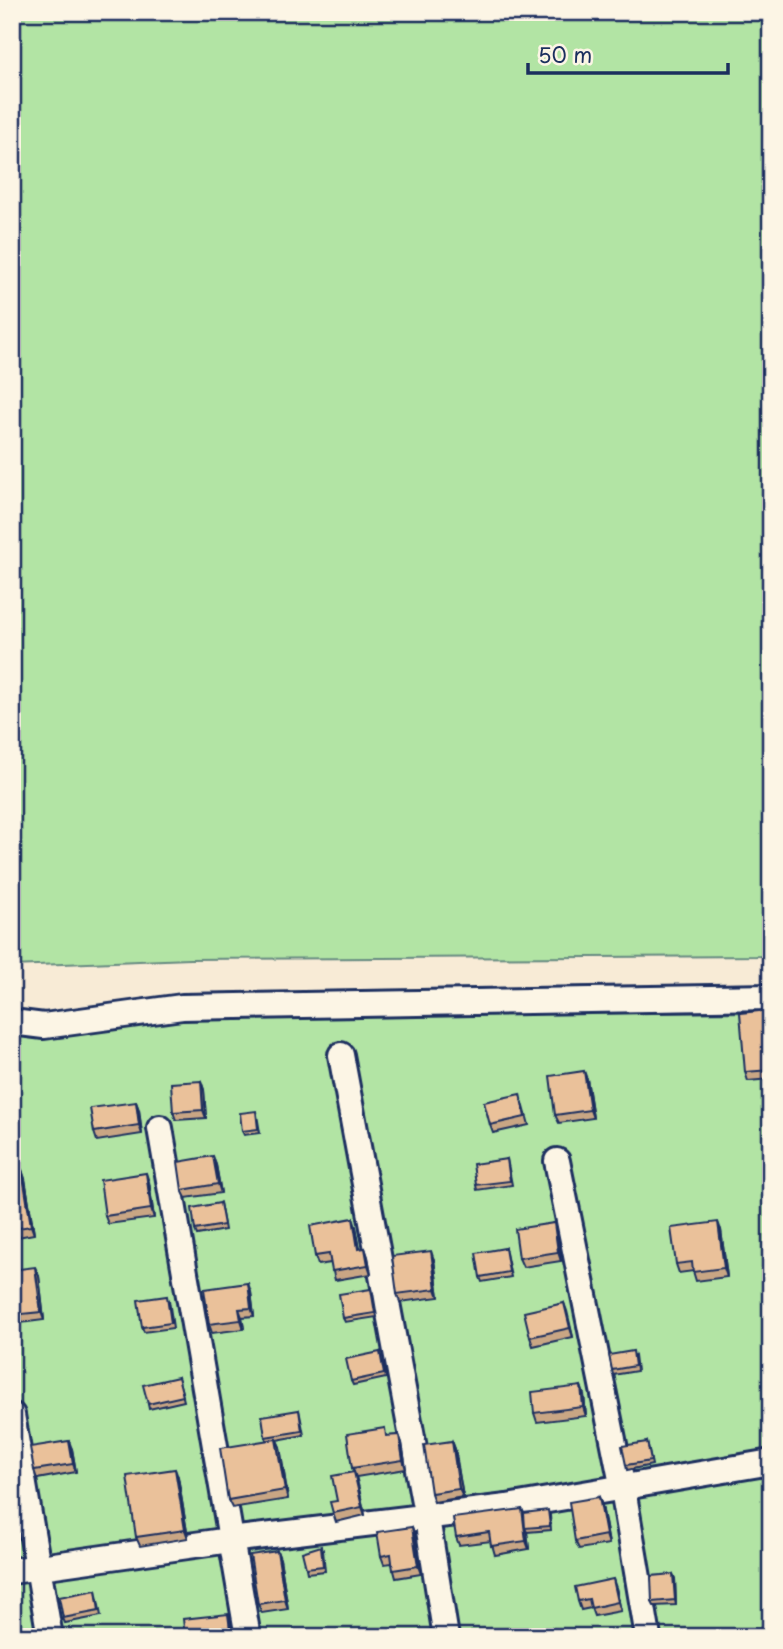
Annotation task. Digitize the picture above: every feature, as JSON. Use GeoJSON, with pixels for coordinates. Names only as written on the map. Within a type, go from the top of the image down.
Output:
{"type":"FeatureCollection","features":[{"type":"Feature","properties":{"kind":"street"},"geometry":{"type":"LineString","coordinates":[[12,1022],[44,1027],[182,1007],[771,996]]}},
{"type":"Feature","properties":{"kind":"street"},"geometry":{"type":"LineString","coordinates":[[341,1055],[427,1517],[446,1637]]}},
{"type":"Feature","properties":{"kind":"street"},"geometry":{"type":"LineString","coordinates":[[160,1128],[248,1637]]}},
{"type":"Feature","properties":{"kind":"street"},"geometry":{"type":"LineString","coordinates":[[557,1161],[623,1489],[648,1637]]}},
{"type":"Feature","properties":{"kind":"street"},"geometry":{"type":"LineString","coordinates":[[12,1415],[50,1637]]}},
{"type":"Feature","properties":{"kind":"street"},"geometry":{"type":"LineString","coordinates":[[12,1572],[230,1540],[427,1517],[623,1489],[771,1462]]}},
{"type":"Feature","properties":{"kind":"green space"},"geometry":{"type":"Polygon","coordinates":[[[12,12],[771,12],[771,956],[190,959],[12,966],[12,12]]]}},
{"type":"Feature","properties":{"kind":"green space"},"geometry":{"type":"Polygon","coordinates":[[[771,1012],[771,1637],[12,1637],[12,1031],[179,1017],[771,1012]]]}},
{"type":"Feature","properties":{"kind":"building"},"geometry":{"type":"Polygon","coordinates":[[[769,1010],[771,1070],[745,1072],[740,1013],[769,1010]]]}},
{"type":"Feature","properties":{"kind":"building"},"geometry":{"type":"Polygon","coordinates":[[[584,1071],[590,1110],[555,1115],[550,1076],[584,1071]]]}},
{"type":"Feature","properties":{"kind":"building"},"geometry":{"type":"Polygon","coordinates":[[[201,1081],[203,1110],[173,1112],[171,1083],[201,1081]]]}},
{"type":"Feature","properties":{"kind":"building"},"geometry":{"type":"Polygon","coordinates":[[[520,1094],[525,1117],[490,1125],[484,1102],[520,1094]]]}},
{"type":"Feature","properties":{"kind":"building"},"geometry":{"type":"Polygon","coordinates":[[[136,1102],[139,1125],[94,1132],[90,1108],[136,1102]]]}},
{"type":"Feature","properties":{"kind":"building"},"geometry":{"type":"Polygon","coordinates":[[[256,1111],[258,1129],[242,1131],[240,1113],[256,1111]]]}},
{"type":"Feature","properties":{"kind":"building"},"geometry":{"type":"Polygon","coordinates":[[[213,1156],[218,1184],[182,1190],[178,1162],[213,1156]]]}},
{"type":"Feature","properties":{"kind":"building"},"geometry":{"type":"Polygon","coordinates":[[[507,1159],[510,1181],[476,1185],[473,1164],[507,1159]]]}},
{"type":"Feature","properties":{"kind":"building"},"geometry":{"type":"Polygon","coordinates":[[[22,1170],[31,1226],[12,1229],[12,1172],[22,1170]]]}},
{"type":"Feature","properties":{"kind":"building"},"geometry":{"type":"Polygon","coordinates":[[[146,1173],[151,1209],[105,1216],[100,1180],[146,1173]]]}},
{"type":"Feature","properties":{"kind":"building"},"geometry":{"type":"Polygon","coordinates":[[[220,1203],[224,1225],[195,1230],[192,1208],[220,1203]]]}},
{"type":"Feature","properties":{"kind":"building"},"geometry":{"type":"Polygon","coordinates":[[[353,1218],[358,1249],[365,1248],[368,1265],[332,1271],[329,1254],[315,1256],[310,1226],[353,1218]]]}},
{"type":"Feature","properties":{"kind":"building"},"geometry":{"type":"Polygon","coordinates":[[[718,1222],[724,1268],[693,1272],[692,1262],[676,1264],[671,1228],[718,1222]]]}},
{"type":"Feature","properties":{"kind":"building"},"geometry":{"type":"Polygon","coordinates":[[[554,1223],[558,1252],[519,1258],[515,1229],[554,1223]]]}},
{"type":"Feature","properties":{"kind":"building"},"geometry":{"type":"Polygon","coordinates":[[[505,1248],[509,1272],[480,1277],[476,1253],[505,1248]]]}},
{"type":"Feature","properties":{"kind":"building"},"geometry":{"type":"Polygon","coordinates":[[[431,1251],[436,1289],[397,1294],[392,1256],[431,1251]]]}},
{"type":"Feature","properties":{"kind":"building"},"geometry":{"type":"Polygon","coordinates":[[[35,1267],[41,1312],[12,1315],[12,1270],[35,1267]]]}},
{"type":"Feature","properties":{"kind":"building"},"geometry":{"type":"Polygon","coordinates":[[[248,1283],[251,1308],[239,1309],[241,1320],[209,1324],[204,1289],[248,1283]]]}},
{"type":"Feature","properties":{"kind":"building"},"geometry":{"type":"Polygon","coordinates":[[[371,1289],[375,1313],[343,1318],[339,1294],[371,1289]]]}},
{"type":"Feature","properties":{"kind":"building"},"geometry":{"type":"Polygon","coordinates":[[[167,1296],[171,1323],[142,1327],[138,1300],[167,1296]]]}},
{"type":"Feature","properties":{"kind":"building"},"geometry":{"type":"Polygon","coordinates":[[[564,1303],[570,1328],[530,1337],[524,1312],[564,1303]]]}},
{"type":"Feature","properties":{"kind":"building"},"geometry":{"type":"Polygon","coordinates":[[[633,1351],[635,1366],[612,1370],[609,1355],[633,1351]]]}},
{"type":"Feature","properties":{"kind":"building"},"geometry":{"type":"Polygon","coordinates":[[[380,1352],[384,1374],[351,1381],[346,1359],[380,1352]]]}},
{"type":"Feature","properties":{"kind":"building"},"geometry":{"type":"Polygon","coordinates":[[[178,1377],[183,1396],[148,1404],[143,1385],[178,1377]]]}},
{"type":"Feature","properties":{"kind":"building"},"geometry":{"type":"Polygon","coordinates":[[[581,1386],[583,1407],[534,1413],[532,1392],[581,1386]]]}},
{"type":"Feature","properties":{"kind":"building"},"geometry":{"type":"Polygon","coordinates":[[[299,1410],[302,1431],[265,1437],[262,1416],[299,1410]]]}},
{"type":"Feature","properties":{"kind":"building"},"geometry":{"type":"Polygon","coordinates":[[[385,1428],[386,1436],[399,1435],[403,1460],[352,1468],[347,1434],[385,1428]]]}},
{"type":"Feature","properties":{"kind":"building"},"geometry":{"type":"Polygon","coordinates":[[[276,1439],[285,1490],[228,1500],[220,1448],[276,1439]]]}},
{"type":"Feature","properties":{"kind":"building"},"geometry":{"type":"Polygon","coordinates":[[[69,1441],[73,1464],[34,1470],[30,1447],[69,1441]]]}},
{"type":"Feature","properties":{"kind":"building"},"geometry":{"type":"Polygon","coordinates":[[[452,1441],[459,1489],[431,1493],[424,1445],[452,1441]]]}},
{"type":"Feature","properties":{"kind":"building"},"geometry":{"type":"Polygon","coordinates":[[[647,1442],[651,1461],[626,1465],[622,1446],[647,1442]]]}},
{"type":"Feature","properties":{"kind":"building"},"geometry":{"type":"Polygon","coordinates":[[[175,1469],[185,1530],[136,1537],[127,1476],[175,1469]]]}},
{"type":"Feature","properties":{"kind":"building"},"geometry":{"type":"Polygon","coordinates":[[[354,1472],[362,1507],[333,1513],[330,1502],[337,1501],[332,1476],[354,1472]]]}},
{"type":"Feature","properties":{"kind":"building"},"geometry":{"type":"Polygon","coordinates":[[[599,1497],[606,1535],[575,1541],[569,1502],[599,1497]]]}},
{"type":"Feature","properties":{"kind":"building"},"geometry":{"type":"Polygon","coordinates":[[[522,1509],[526,1541],[491,1546],[489,1532],[456,1537],[453,1518],[522,1509]]]}},
{"type":"Feature","properties":{"kind":"building"},"geometry":{"type":"Polygon","coordinates":[[[548,1510],[550,1526],[525,1528],[524,1513],[548,1510]]]}},
{"type":"Feature","properties":{"kind":"building"},"geometry":{"type":"Polygon","coordinates":[[[412,1527],[418,1566],[393,1570],[391,1554],[381,1556],[377,1532],[412,1527]]]}},
{"type":"Feature","properties":{"kind":"building"},"geometry":{"type":"Polygon","coordinates":[[[321,1546],[323,1566],[306,1568],[302,1552],[321,1546]]]}},
{"type":"Feature","properties":{"kind":"building"},"geometry":{"type":"Polygon","coordinates":[[[771,1548],[771,1581],[764,1550],[771,1548]]]}},
{"type":"Feature","properties":{"kind":"building"},"geometry":{"type":"Polygon","coordinates":[[[277,1551],[285,1600],[258,1604],[250,1555],[277,1551]]]}},
{"type":"Feature","properties":{"kind":"building"},"geometry":{"type":"Polygon","coordinates":[[[673,1574],[675,1600],[652,1602],[651,1576],[673,1574]]]}},
{"type":"Feature","properties":{"kind":"building"},"geometry":{"type":"Polygon","coordinates":[[[613,1579],[618,1602],[591,1608],[589,1599],[578,1601],[575,1587],[613,1579]]]}},
{"type":"Feature","properties":{"kind":"building"},"geometry":{"type":"Polygon","coordinates":[[[96,1590],[99,1611],[63,1618],[59,1597],[96,1590]]]}},
{"type":"Feature","properties":{"kind":"building"},"geometry":{"type":"Polygon","coordinates":[[[228,1614],[231,1637],[185,1637],[183,1619],[228,1614]]]}}]}
